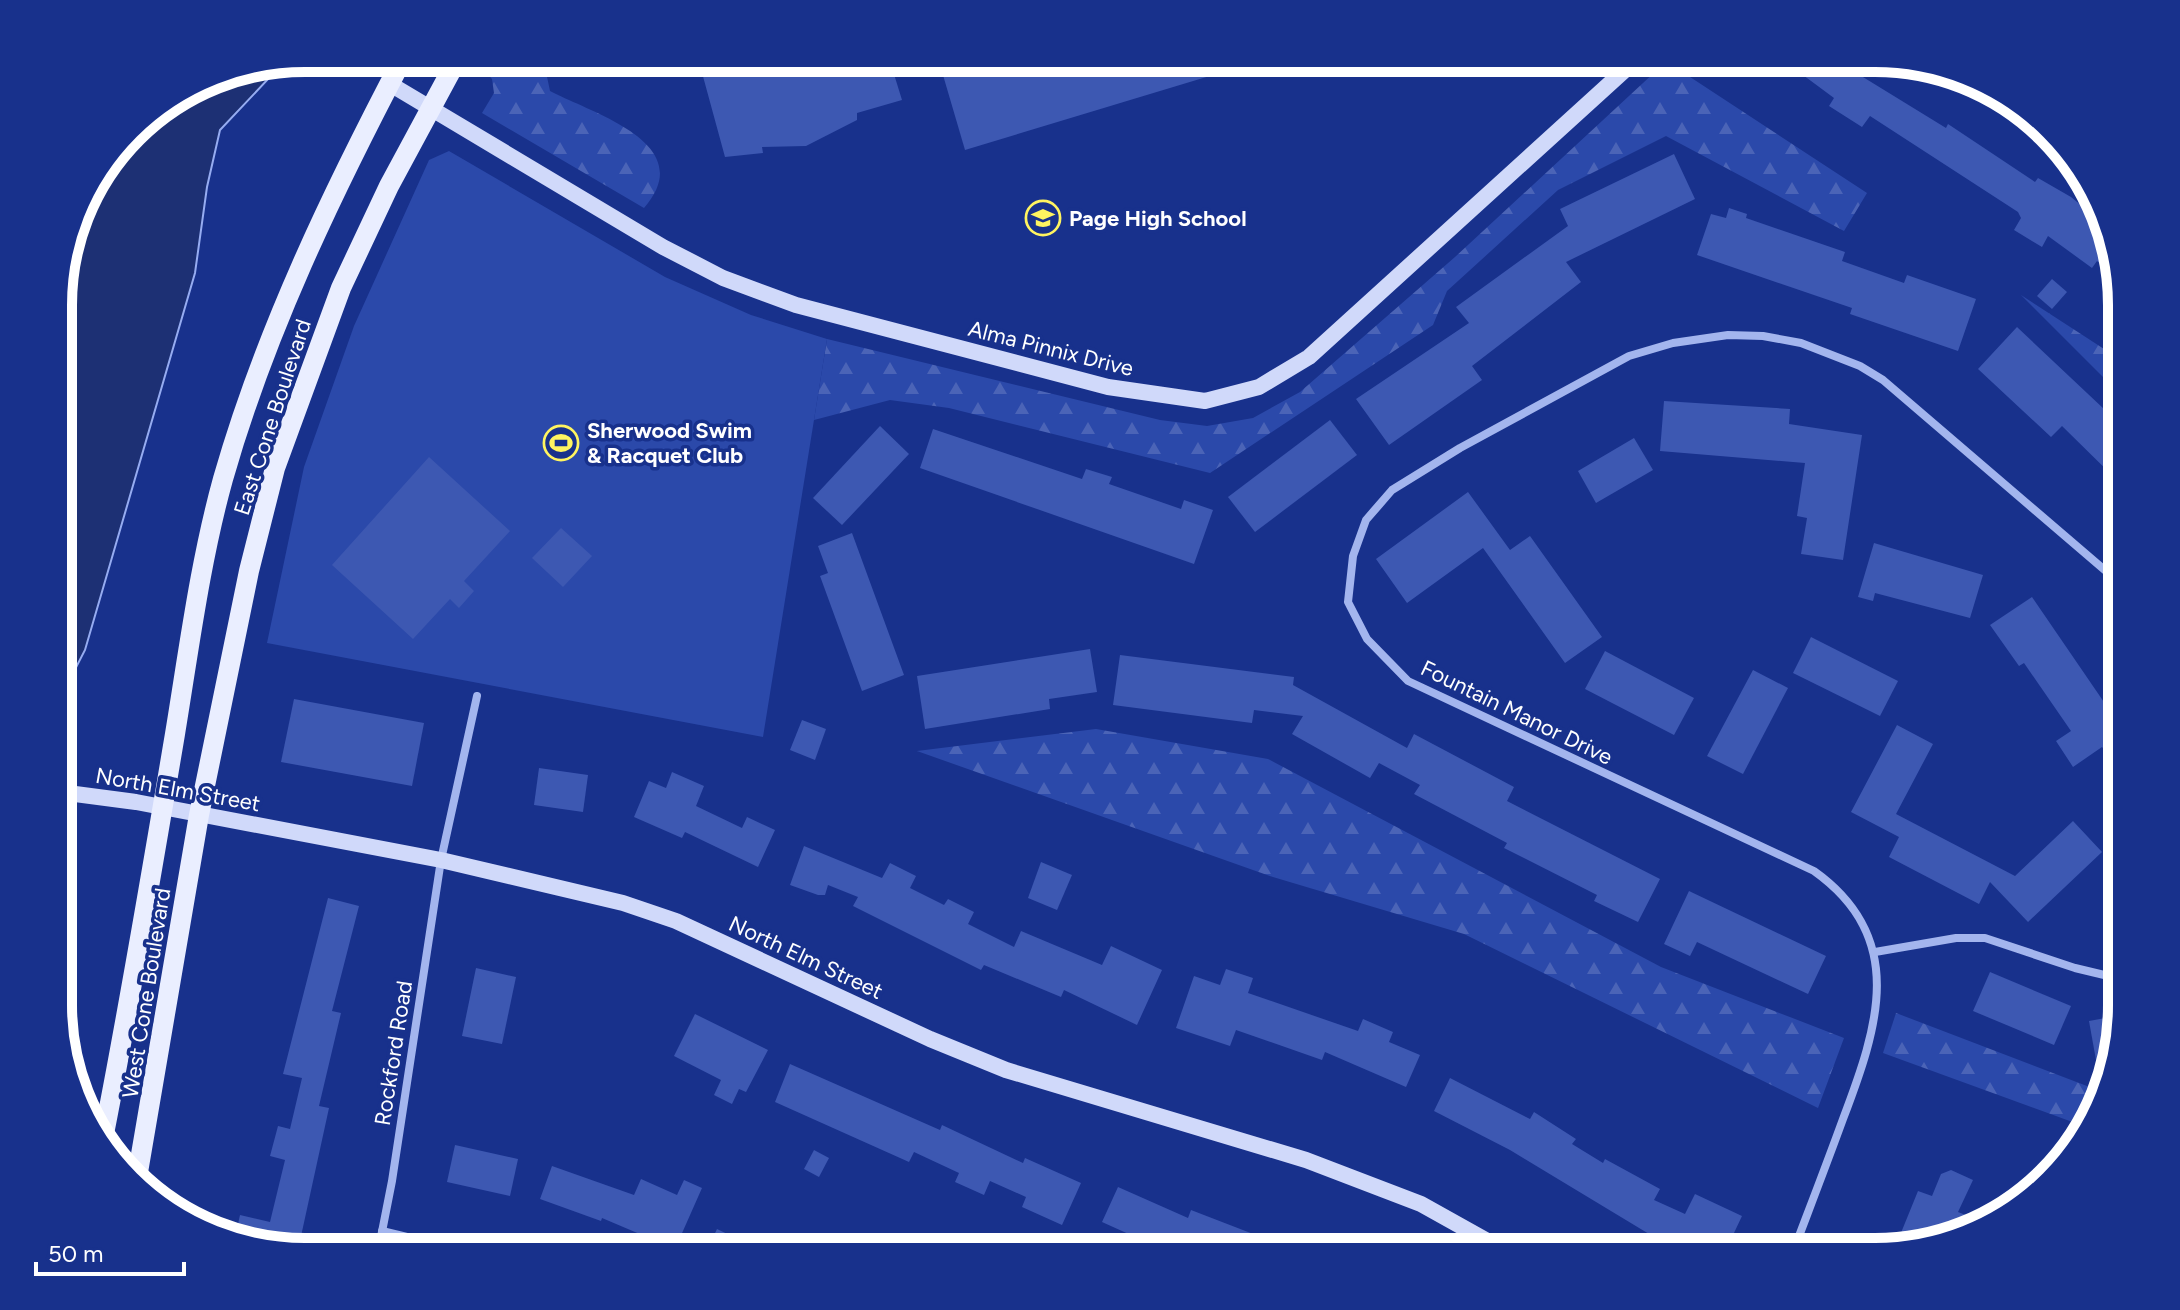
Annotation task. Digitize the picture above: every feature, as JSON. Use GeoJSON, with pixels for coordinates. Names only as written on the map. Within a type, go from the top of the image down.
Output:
{"type":"FeatureCollection","features":[{"type":"Feature","properties":{"kind":"main road","name":"East Cone Boulevard"},"geometry":{"type":"LineString","coordinates":[[162,807],[205,555],[223,479],[289,294],[396,72]]}},
{"type":"Feature","properties":{"kind":"main road","name":"East Cone Boulevard"},"geometry":{"type":"LineString","coordinates":[[199,815],[249,571],[275,468],[341,288],[389,186],[451,72]]}},
{"type":"Feature","properties":{"kind":"main road","name":"Alma Pinnix Drive"},"geometry":{"type":"LineString","coordinates":[[390,84],[663,247],[723,278],[796,305],[1094,384],[1205,401],[1259,387],[1309,357],[1623,72]]}},
{"type":"Feature","properties":{"kind":"main road","name":"North Elm Street"},"geometry":{"type":"LineString","coordinates":[[72,794],[162,807],[543,881],[676,921],[930,1039],[1006,1070],[1306,1160],[1421,1204],[1482,1238]]}},
{"type":"Feature","properties":{"kind":"main road","name":"West Cone Boulevard"},"geometry":{"type":"LineString","coordinates":[[106,1125],[136,975],[162,807]]}},
{"type":"Feature","properties":{"kind":"main road","name":"West Cone Boulevard"},"geometry":{"type":"LineString","coordinates":[[139,1168],[199,815]]}},
{"type":"Feature","properties":{"kind":"street","name":"Fountain Manor Drive"},"geometry":{"type":"LineString","coordinates":[[1798,1238],[1867,1055],[1878,1008],[1875,952],[1851,903],[1814,871],[1427,693],[1408,681],[1367,639],[1348,602],[1353,556],[1366,520],[1392,490],[1403,483],[1629,356],[1673,343],[1728,335],[1763,336],[1830,353],[1883,380],[2108,573]]}},
{"type":"Feature","properties":{"kind":"street","name":"Rockford Road"},"geometry":{"type":"LineString","coordinates":[[381,1238],[441,860],[477,696]]}},
{"type":"Feature","properties":{"kind":"street"},"geometry":{"type":"LineString","coordinates":[[1875,952],[1956,938],[1985,938],[2108,976]]}},
{"type":"Feature","properties":{"kind":"street"},"geometry":{"type":"LineString","coordinates":[[382,1231],[411,1238]]}},
{"type":"Feature","properties":{"kind":"green space"},"geometry":{"type":"Polygon","coordinates":[[[486,72],[546,72],[550,91],[614,121],[634,134],[650,149],[659,166],[658,186],[644,208],[482,113],[494,93],[492,79],[486,72]]]}},
{"type":"Feature","properties":{"kind":"green space"},"geometry":{"type":"Polygon","coordinates":[[[1655,72],[1690,72],[1687,75],[1867,193],[1844,231],[1666,136],[1558,190],[1447,291],[1433,325],[1210,473],[949,408],[890,400],[814,420],[827,339],[1160,420],[1207,426],[1253,418],[1300,392],[1455,257],[1655,72]]]}},
{"type":"Feature","properties":{"kind":"green space","name":"Sherwood Swim & Racquet Club"},"geometry":{"type":"Polygon","coordinates":[[[449,151],[665,277],[751,315],[827,339],[763,737],[267,643],[304,467],[354,326],[429,160],[449,151]]]}},
{"type":"Feature","properties":{"kind":"green space"},"geometry":{"type":"Polygon","coordinates":[[[2021,295],[2108,352],[2108,382],[2021,295]]]}},
{"type":"Feature","properties":{"kind":"green space"},"geometry":{"type":"Polygon","coordinates":[[[1096,729],[1268,759],[1661,967],[1844,1038],[1818,1108],[1464,934],[1273,877],[917,751],[1096,729]]]}},
{"type":"Feature","properties":{"kind":"green space"},"geometry":{"type":"Polygon","coordinates":[[[1896,1013],[2092,1088],[2076,1123],[1883,1053],[1896,1013]]]}},
{"type":"Feature","properties":{"kind":"shaded area"},"geometry":{"type":"Polygon","coordinates":[[[271,74],[220,130],[207,187],[195,273],[85,650],[72,675],[72,305],[74,275],[84,230],[111,176],[151,130],[202,96],[230,84],[271,74]]]}},
{"type":"Feature","properties":{"kind":"building"},"geometry":{"type":"Polygon","coordinates":[[[702,72],[893,72],[902,100],[857,113],[857,120],[806,146],[762,147],[763,153],[725,157],[702,72]]]}},
{"type":"Feature","properties":{"kind":"building"},"geometry":{"type":"Polygon","coordinates":[[[942,72],[1223,72],[965,150],[942,72]]]}},
{"type":"Feature","properties":{"kind":"building"},"geometry":{"type":"Polygon","coordinates":[[[1799,72],[1855,72],[1946,128],[1948,124],[2035,182],[2038,178],[2071,197],[2088,211],[2105,267],[2097,261],[2092,268],[2048,236],[2042,247],[2014,230],[2021,218],[2018,212],[1870,116],[1862,127],[1829,106],[1834,98],[1799,72]]]}},
{"type":"Feature","properties":{"kind":"building"},"geometry":{"type":"Polygon","coordinates":[[[1674,154],[1695,199],[1566,262],[1581,282],[1472,366],[1482,380],[1389,445],[1356,399],[1469,323],[1456,307],[1568,226],[1560,209],[1674,154]]]}},
{"type":"Feature","properties":{"kind":"building"},"geometry":{"type":"Polygon","coordinates":[[[1729,208],[1747,214],[1746,218],[1845,252],[1842,261],[1904,283],[1907,275],[1976,299],[1958,351],[1850,314],[1852,308],[1697,255],[1711,214],[1726,218],[1729,208]]]}},
{"type":"Feature","properties":{"kind":"building"},"geometry":{"type":"Polygon","coordinates":[[[2052,279],[2067,292],[2052,309],[2037,296],[2052,279]]]}},
{"type":"Feature","properties":{"kind":"building"},"geometry":{"type":"Polygon","coordinates":[[[2017,327],[2108,413],[2108,471],[2062,426],[2051,437],[1978,369],[2017,327]]]}},
{"type":"Feature","properties":{"kind":"building"},"geometry":{"type":"Polygon","coordinates":[[[1664,401],[1790,409],[1789,424],[1862,435],[1843,560],[1801,554],[1807,518],[1797,516],[1805,463],[1660,451],[1664,401]]]}},
{"type":"Feature","properties":{"kind":"building"},"geometry":{"type":"Polygon","coordinates":[[[1330,420],[1357,455],[1255,532],[1228,497],[1330,420]]]}},
{"type":"Feature","properties":{"kind":"building"},"geometry":{"type":"Polygon","coordinates":[[[880,426],[909,454],[842,525],[813,498],[880,426]]]}},
{"type":"Feature","properties":{"kind":"building"},"geometry":{"type":"Polygon","coordinates":[[[933,429],[1082,479],[1086,469],[1112,477],[1109,484],[1181,509],[1184,500],[1213,510],[1194,564],[920,468],[933,429]]]}},
{"type":"Feature","properties":{"kind":"building"},"geometry":{"type":"Polygon","coordinates":[[[1634,438],[1653,470],[1596,503],[1578,471],[1634,438]]]}},
{"type":"Feature","properties":{"kind":"building"},"geometry":{"type":"Polygon","coordinates":[[[429,457],[510,531],[464,581],[474,591],[459,608],[450,599],[413,639],[332,565],[429,457]]]}},
{"type":"Feature","properties":{"kind":"building"},"geometry":{"type":"Polygon","coordinates":[[[1468,492],[1510,550],[1530,536],[1602,637],[1565,663],[1483,548],[1407,603],[1376,559],[1468,492]]]}},
{"type":"Feature","properties":{"kind":"building"},"geometry":{"type":"Polygon","coordinates":[[[561,528],[592,556],[563,587],[532,558],[561,528]]]}},
{"type":"Feature","properties":{"kind":"building"},"geometry":{"type":"Polygon","coordinates":[[[852,533],[904,675],[862,691],[820,576],[828,573],[818,546],[852,533]]]}},
{"type":"Feature","properties":{"kind":"building"},"geometry":{"type":"Polygon","coordinates":[[[1874,543],[1983,575],[1970,618],[1875,593],[1873,601],[1858,597],[1874,543]]]}},
{"type":"Feature","properties":{"kind":"building"},"geometry":{"type":"Polygon","coordinates":[[[2032,597],[2108,708],[2108,755],[2102,747],[2073,767],[2056,741],[2071,731],[2024,663],[2019,666],[1990,625],[2032,597]]]}},
{"type":"Feature","properties":{"kind":"building"},"geometry":{"type":"Polygon","coordinates":[[[1811,637],[1898,681],[1880,716],[1793,673],[1811,637]]]}},
{"type":"Feature","properties":{"kind":"building"},"geometry":{"type":"Polygon","coordinates":[[[1090,649],[1097,692],[1049,699],[1050,709],[925,729],[917,676],[1090,649]]]}},
{"type":"Feature","properties":{"kind":"building"},"geometry":{"type":"Polygon","coordinates":[[[1605,651],[1694,698],[1674,735],[1585,689],[1605,651]]]}},
{"type":"Feature","properties":{"kind":"building"},"geometry":{"type":"Polygon","coordinates":[[[1120,655],[1294,677],[1293,685],[1407,748],[1414,734],[1514,787],[1507,801],[1660,879],[1638,922],[1594,901],[1597,895],[1504,848],[1507,843],[1414,794],[1420,785],[1379,763],[1370,778],[1292,734],[1303,716],[1254,710],[1252,723],[1113,705],[1120,655]]]}},
{"type":"Feature","properties":{"kind":"building"},"geometry":{"type":"Polygon","coordinates":[[[1753,670],[1788,688],[1743,774],[1707,756],[1753,670]]]}},
{"type":"Feature","properties":{"kind":"building"},"geometry":{"type":"Polygon","coordinates":[[[294,699],[424,723],[412,786],[281,762],[294,699]]]}},
{"type":"Feature","properties":{"kind":"building"},"geometry":{"type":"Polygon","coordinates":[[[802,720],[826,729],[815,760],[790,750],[802,720]]]}},
{"type":"Feature","properties":{"kind":"building"},"geometry":{"type":"Polygon","coordinates":[[[1897,725],[1933,744],[1896,814],[2015,876],[2073,821],[2102,852],[2028,922],[1990,882],[1979,904],[1889,857],[1899,837],[1851,812],[1897,725]]]}},
{"type":"Feature","properties":{"kind":"building"},"geometry":{"type":"Polygon","coordinates":[[[539,768],[588,775],[583,812],[534,805],[539,768]]]}},
{"type":"Feature","properties":{"kind":"building"},"geometry":{"type":"Polygon","coordinates":[[[672,772],[704,786],[696,806],[742,828],[747,817],[775,830],[758,867],[685,832],[682,838],[634,817],[649,781],[666,788],[672,772]]]}},
{"type":"Feature","properties":{"kind":"building"},"geometry":{"type":"Polygon","coordinates":[[[804,846],[882,878],[890,863],[916,876],[910,888],[944,905],[948,899],[974,912],[968,924],[1014,947],[1021,931],[1102,965],[1111,946],[1162,970],[1137,1025],[1064,990],[1061,997],[984,965],[981,970],[853,906],[858,897],[828,885],[825,895],[818,895],[790,885],[804,846]]]}},
{"type":"Feature","properties":{"kind":"building"},"geometry":{"type":"Polygon","coordinates":[[[1041,862],[1072,875],[1057,910],[1028,898],[1041,862]]]}},
{"type":"Feature","properties":{"kind":"building"},"geometry":{"type":"Polygon","coordinates":[[[1689,891],[1826,956],[1808,994],[1697,942],[1690,956],[1664,944],[1689,891]]]}},
{"type":"Feature","properties":{"kind":"building"},"geometry":{"type":"Polygon","coordinates":[[[328,898],[359,906],[332,1011],[341,1013],[319,1106],[329,1108],[301,1238],[275,1236],[237,1227],[240,1215],[270,1222],[285,1160],[270,1156],[278,1126],[290,1129],[302,1078],[283,1074],[328,898]]]}},
{"type":"Feature","properties":{"kind":"building"},"geometry":{"type":"Polygon","coordinates":[[[476,968],[516,977],[502,1044],[462,1036],[476,968]]]}},
{"type":"Feature","properties":{"kind":"building"},"geometry":{"type":"Polygon","coordinates":[[[1226,969],[1253,978],[1248,993],[1358,1031],[1363,1019],[1393,1032],[1389,1042],[1420,1055],[1406,1087],[1325,1052],[1322,1060],[1236,1030],[1230,1046],[1176,1028],[1194,976],[1220,985],[1226,969]]]}},
{"type":"Feature","properties":{"kind":"building"},"geometry":{"type":"Polygon","coordinates":[[[1990,972],[2071,1006],[2054,1045],[1973,1011],[1990,972]]]}},
{"type":"Feature","properties":{"kind":"building"},"geometry":{"type":"Polygon","coordinates":[[[695,1014],[768,1050],[746,1092],[739,1089],[732,1104],[714,1095],[721,1080],[674,1056],[695,1014]]]}},
{"type":"Feature","properties":{"kind":"building"},"geometry":{"type":"Polygon","coordinates":[[[2108,1018],[2098,1071],[2089,1021],[2108,1018]]]}},
{"type":"Feature","properties":{"kind":"building"},"geometry":{"type":"Polygon","coordinates":[[[790,1064],[940,1130],[942,1125],[1023,1163],[1025,1158],[1081,1183],[1062,1225],[1022,1207],[1026,1197],[990,1181],[984,1195],[955,1182],[959,1173],[914,1152],[909,1162],[775,1102],[790,1064]]]}},
{"type":"Feature","properties":{"kind":"building"},"geometry":{"type":"Polygon","coordinates":[[[1450,1078],[1530,1119],[1534,1112],[1576,1139],[1572,1144],[1603,1163],[1605,1159],[1660,1189],[1654,1200],[1685,1214],[1695,1194],[1742,1216],[1732,1238],[1656,1238],[1510,1150],[1434,1111],[1450,1078]]]}},
{"type":"Feature","properties":{"kind":"building"},"geometry":{"type":"Polygon","coordinates":[[[455,1145],[518,1159],[510,1196],[447,1182],[455,1145]]]}},
{"type":"Feature","properties":{"kind":"building"},"geometry":{"type":"Polygon","coordinates":[[[814,1150],[829,1158],[819,1177],[804,1169],[814,1150]]]}},
{"type":"Feature","properties":{"kind":"building"},"geometry":{"type":"Polygon","coordinates":[[[552,1166],[634,1195],[641,1179],[677,1195],[684,1180],[702,1188],[680,1238],[649,1238],[602,1218],[601,1221],[540,1199],[552,1166]]]}},
{"type":"Feature","properties":{"kind":"building"},"geometry":{"type":"Polygon","coordinates":[[[1951,1170],[1973,1180],[1958,1212],[1971,1217],[1950,1226],[1899,1237],[1918,1191],[1932,1196],[1941,1174],[1951,1170]]]}},
{"type":"Feature","properties":{"kind":"building"},"geometry":{"type":"Polygon","coordinates":[[[1118,1187],[1188,1218],[1191,1210],[1264,1238],[1137,1238],[1102,1222],[1118,1187]]]}},
{"type":"Feature","properties":{"kind":"building"},"geometry":{"type":"Polygon","coordinates":[[[717,1229],[736,1238],[713,1238],[717,1229]]]}},
{"type":"Feature","properties":{"kind":"place","name":"Page High School"},"geometry":{"type":"Point","coordinates":[1043,218]}},
{"type":"Feature","properties":{"kind":"place","name":"Sherwood Swim & Racquet Club"},"geometry":{"type":"Point","coordinates":[561,443]}}]}
